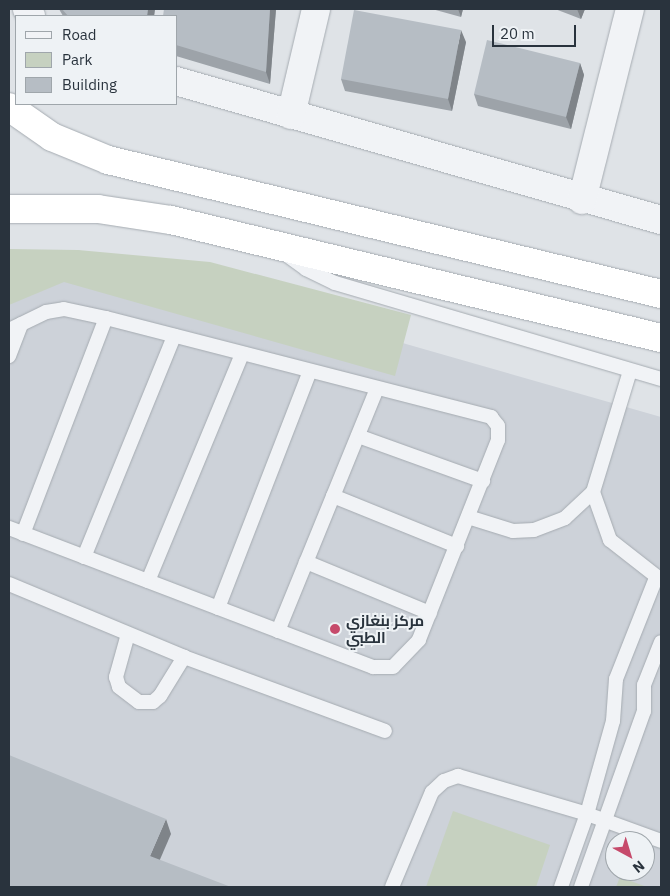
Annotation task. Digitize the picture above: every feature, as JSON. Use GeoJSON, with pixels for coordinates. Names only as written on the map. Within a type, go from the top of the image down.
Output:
{"type":"FeatureCollection","features":[{"type":"Feature","properties":{"kind":"highway"},"geometry":{"type":"LineString","coordinates":[[9,107],[52,137],[108,160],[661,294]]}},
{"type":"Feature","properties":{"kind":"highway"},"geometry":{"type":"LineString","coordinates":[[9,209],[98,209],[171,220],[661,338]]}},
{"type":"Feature","properties":{"kind":"street"},"geometry":{"type":"LineString","coordinates":[[291,115],[316,9]]}},
{"type":"Feature","properties":{"kind":"street"},"geometry":{"type":"LineString","coordinates":[[582,200],[630,9]]}},
{"type":"Feature","properties":{"kind":"street"},"geometry":{"type":"LineString","coordinates":[[178,82],[582,200],[661,220]]}},
{"type":"Feature","properties":{"kind":"lane"},"geometry":{"type":"LineString","coordinates":[[275,245],[306,269],[335,284],[661,379]]}},
{"type":"Feature","properties":{"kind":"lane"},"geometry":{"type":"LineString","coordinates":[[9,356],[15,327],[46,312],[64,309],[106,318],[490,417],[498,426],[498,440],[483,481],[419,640],[393,667],[373,667],[9,528]]}},
{"type":"Feature","properties":{"kind":"lane"},"geometry":{"type":"LineString","coordinates":[[23,534],[106,318]]}},
{"type":"Feature","properties":{"kind":"lane"},"geometry":{"type":"LineString","coordinates":[[84,557],[174,336]]}},
{"type":"Feature","properties":{"kind":"lane"},"geometry":{"type":"LineString","coordinates":[[148,581],[242,354]]}},
{"type":"Feature","properties":{"kind":"lane"},"geometry":{"type":"LineString","coordinates":[[468,518],[513,531],[534,530],[565,518],[593,492],[630,371]]}},
{"type":"Feature","properties":{"kind":"lane"},"geometry":{"type":"LineString","coordinates":[[218,608],[310,372]]}},
{"type":"Feature","properties":{"kind":"lane"},"geometry":{"type":"LineString","coordinates":[[278,631],[377,389]]}},
{"type":"Feature","properties":{"kind":"lane"},"geometry":{"type":"LineString","coordinates":[[358,436],[483,481]]}},
{"type":"Feature","properties":{"kind":"lane"},"geometry":{"type":"LineString","coordinates":[[561,887],[587,814],[613,721],[616,679],[658,579],[610,540],[593,492]]}},
{"type":"Feature","properties":{"kind":"lane"},"geometry":{"type":"LineString","coordinates":[[333,496],[457,546]]}},
{"type":"Feature","properties":{"kind":"lane"},"geometry":{"type":"LineString","coordinates":[[306,562],[430,613]]}},
{"type":"Feature","properties":{"kind":"lane"},"geometry":{"type":"LineString","coordinates":[[9,584],[184,657],[385,730]]}},
{"type":"Feature","properties":{"kind":"lane"},"geometry":{"type":"LineString","coordinates":[[128,634],[116,677],[119,688],[138,702],[153,702],[160,696],[184,657]]}},
{"type":"Feature","properties":{"kind":"lane"},"geometry":{"type":"LineString","coordinates":[[580,887],[606,820],[644,711],[644,685],[661,642]]}},
{"type":"Feature","properties":{"kind":"lane"},"geometry":{"type":"LineString","coordinates":[[392,887],[432,792],[444,781],[458,776],[606,820],[661,841]]}},
{"type":"Feature","properties":{"kind":"shaded area","name":"مركز بنغازي الطبي"},"geometry":{"type":"Polygon","coordinates":[[[78,250],[661,417],[661,887],[9,887],[9,275],[78,250]]]}},
{"type":"Feature","properties":{"kind":"green space"},"geometry":{"type":"Polygon","coordinates":[[[9,249],[78,250],[210,262],[411,315],[395,376],[64,282],[9,305],[9,249]]]}},
{"type":"Feature","properties":{"kind":"green space"},"geometry":{"type":"Polygon","coordinates":[[[453,811],[550,845],[536,887],[426,887],[453,811]]]}},
{"type":"Feature","properties":{"kind":"green space"},"geometry":{"type":"Polygon","coordinates":[[[618,881],[631,881],[647,887],[616,887],[618,881]]]}},
{"type":"Feature","properties":{"kind":"building"},"geometry":{"type":"Polygon","coordinates":[[[62,9],[148,9],[147,15],[67,15],[62,9]]]}},
{"type":"Feature","properties":{"kind":"building"},"geometry":{"type":"Polygon","coordinates":[[[164,9],[270,9],[266,72],[178,46],[178,15],[163,15],[164,9]]]}},
{"type":"Feature","properties":{"kind":"building"},"geometry":{"type":"Polygon","coordinates":[[[354,10],[461,30],[448,99],[341,79],[354,10]]]}},
{"type":"Feature","properties":{"kind":"building"},"geometry":{"type":"Polygon","coordinates":[[[487,40],[580,63],[566,117],[474,94],[487,40]]]}},
{"type":"Feature","properties":{"kind":"building"},"geometry":{"type":"Polygon","coordinates":[[[9,755],[166,819],[150,856],[231,887],[9,887],[9,755]]]}},
{"type":"Feature","properties":{"kind":"place","name":"مركز بنغازي الطبي"},"geometry":{"type":"Point","coordinates":[335,629]}}]}
